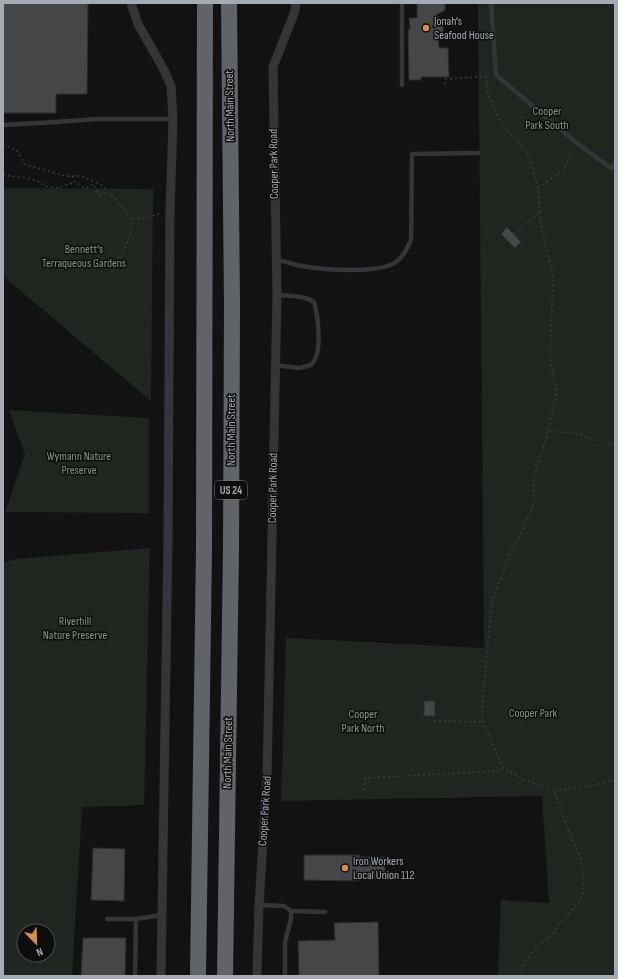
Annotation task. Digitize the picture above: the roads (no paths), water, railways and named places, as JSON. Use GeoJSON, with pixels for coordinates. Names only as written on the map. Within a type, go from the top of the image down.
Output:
{"type":"FeatureCollection","features":[{"type":"Feature","properties":{"kind":"highway","name":"North Main Street"},"geometry":{"type":"LineString","coordinates":[[198,976],[204,556],[205,3]]}},
{"type":"Feature","properties":{"kind":"highway","name":"North Main Street"},"geometry":{"type":"LineString","coordinates":[[225,976],[231,549],[232,305],[228,3]]}},
{"type":"Feature","properties":{"kind":"street"},"geometry":{"type":"LineString","coordinates":[[131,3],[138,24],[164,70],[171,86],[173,120],[170,214],[168,539],[161,976]]}},
{"type":"Feature","properties":{"kind":"street","name":"Cooper Park Road"},"geometry":{"type":"LineString","coordinates":[[257,976],[259,905],[267,778],[277,295],[273,67],[295,11],[296,3]]}},
{"type":"Feature","properties":{"kind":"lane"},"geometry":{"type":"LineString","coordinates":[[402,3],[402,85]]}},
{"type":"Feature","properties":{"kind":"lane"},"geometry":{"type":"LineString","coordinates":[[492,3],[496,76],[575,141],[611,168],[615,164]]}},
{"type":"Feature","properties":{"kind":"lane"},"geometry":{"type":"LineString","coordinates":[[3,125],[97,119],[173,120]]}},
{"type":"Feature","properties":{"kind":"lane"},"geometry":{"type":"LineString","coordinates":[[276,259],[302,266],[349,270],[378,269],[396,262],[405,253],[411,240],[412,154],[478,153]]}},
{"type":"Feature","properties":{"kind":"lane"},"geometry":{"type":"LineString","coordinates":[[275,365],[299,368],[311,365],[316,358],[319,344],[314,302],[297,296],[277,295]]}},
{"type":"Feature","properties":{"kind":"lane"},"geometry":{"type":"LineString","coordinates":[[259,905],[284,906],[291,911],[325,912]]}},
{"type":"Feature","properties":{"kind":"lane"},"geometry":{"type":"LineString","coordinates":[[285,976],[285,942],[291,919],[291,911]]}},
{"type":"Feature","properties":{"kind":"lane"},"geometry":{"type":"LineString","coordinates":[[106,919],[136,919],[162,915]]}},
{"type":"Feature","properties":{"kind":"lane"},"geometry":{"type":"LineString","coordinates":[[135,976],[136,919]]}},
{"type":"Feature","properties":{"kind":"place","name":"Jonah's Seafood House"},"geometry":{"type":"Point","coordinates":[426,28]}},
{"type":"Feature","properties":{"kind":"place","name":"Iron Workers Local Union 112"},"geometry":{"type":"Point","coordinates":[345,868]}},
{"type":"Feature","properties":{"kind":"park label","name":"Cooper Park South"},"geometry":{"type":"Point","coordinates":[547,118]}},
{"type":"Feature","properties":{"kind":"park label","name":"Bennett's Terraqueous Gardens"},"geometry":{"type":"Point","coordinates":[84,256]}},
{"type":"Feature","properties":{"kind":"park label","name":"Wymann Nature Preserve"},"geometry":{"type":"Point","coordinates":[79,463]}},
{"type":"Feature","properties":{"kind":"park label","name":"Riverhill Nature Preserve"},"geometry":{"type":"Point","coordinates":[75,628]}},
{"type":"Feature","properties":{"kind":"park label","name":"Cooper Park"},"geometry":{"type":"Point","coordinates":[533,713]}},
{"type":"Feature","properties":{"kind":"park label","name":"Cooper Park North"},"geometry":{"type":"Point","coordinates":[363,721]}}]}
